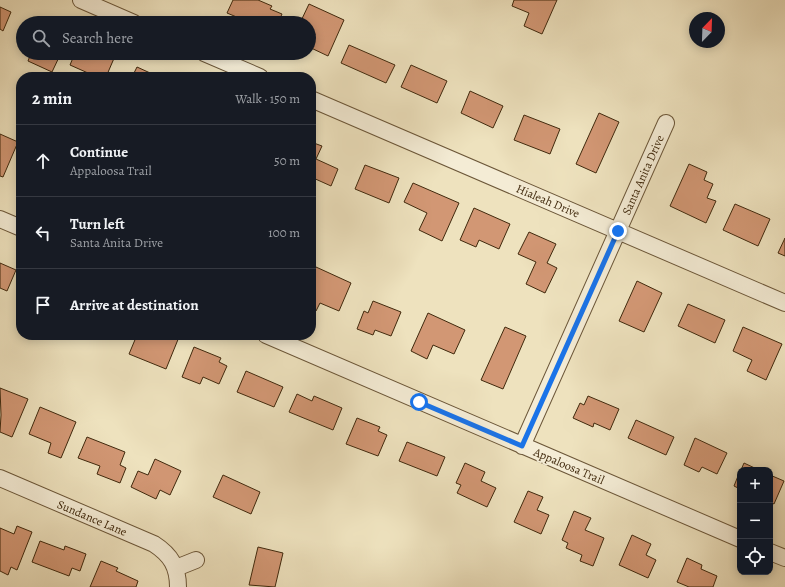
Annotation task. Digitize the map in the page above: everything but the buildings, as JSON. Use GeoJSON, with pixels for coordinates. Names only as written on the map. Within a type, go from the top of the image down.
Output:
{"type":"FeatureCollection","features":[{"type":"Feature","properties":{"kind":"street"},"geometry":{"type":"LineString","coordinates":[[81,0],[118,16]]}},
{"type":"Feature","properties":{"kind":"street"},"geometry":{"type":"LineString","coordinates":[[220,60],[248,72]]}},
{"type":"Feature","properties":{"kind":"street","name":"Hialeah Drive"},"geometry":{"type":"LineString","coordinates":[[316,101],[785,303]]}},
{"type":"Feature","properties":{"kind":"street","name":"Santa Anita Drive"},"geometry":{"type":"LineString","coordinates":[[522,446],[666,123]]}},
{"type":"Feature","properties":{"kind":"street"},"geometry":{"type":"LineString","coordinates":[[0,219],[16,226]]}},
{"type":"Feature","properties":{"kind":"street","name":"Appaloosa Trail"},"geometry":{"type":"LineString","coordinates":[[278,340],[737,538]]}},
{"type":"Feature","properties":{"kind":"street","name":"Sundance Lane"},"geometry":{"type":"LineString","coordinates":[[0,478],[154,544],[164,551],[176,568]]}},
{"type":"Feature","properties":{"kind":"street"},"geometry":{"type":"LineString","coordinates":[[773,553],[785,558]]}},
{"type":"Feature","properties":{"kind":"street"},"geometry":{"type":"LineString","coordinates":[[178,587],[176,568],[196,560]]}},
{"type":"Feature","properties":{"kind":"route"},"geometry":{"type":"LineString","coordinates":[[419,402],[522,446],[618,231]]}}]}
